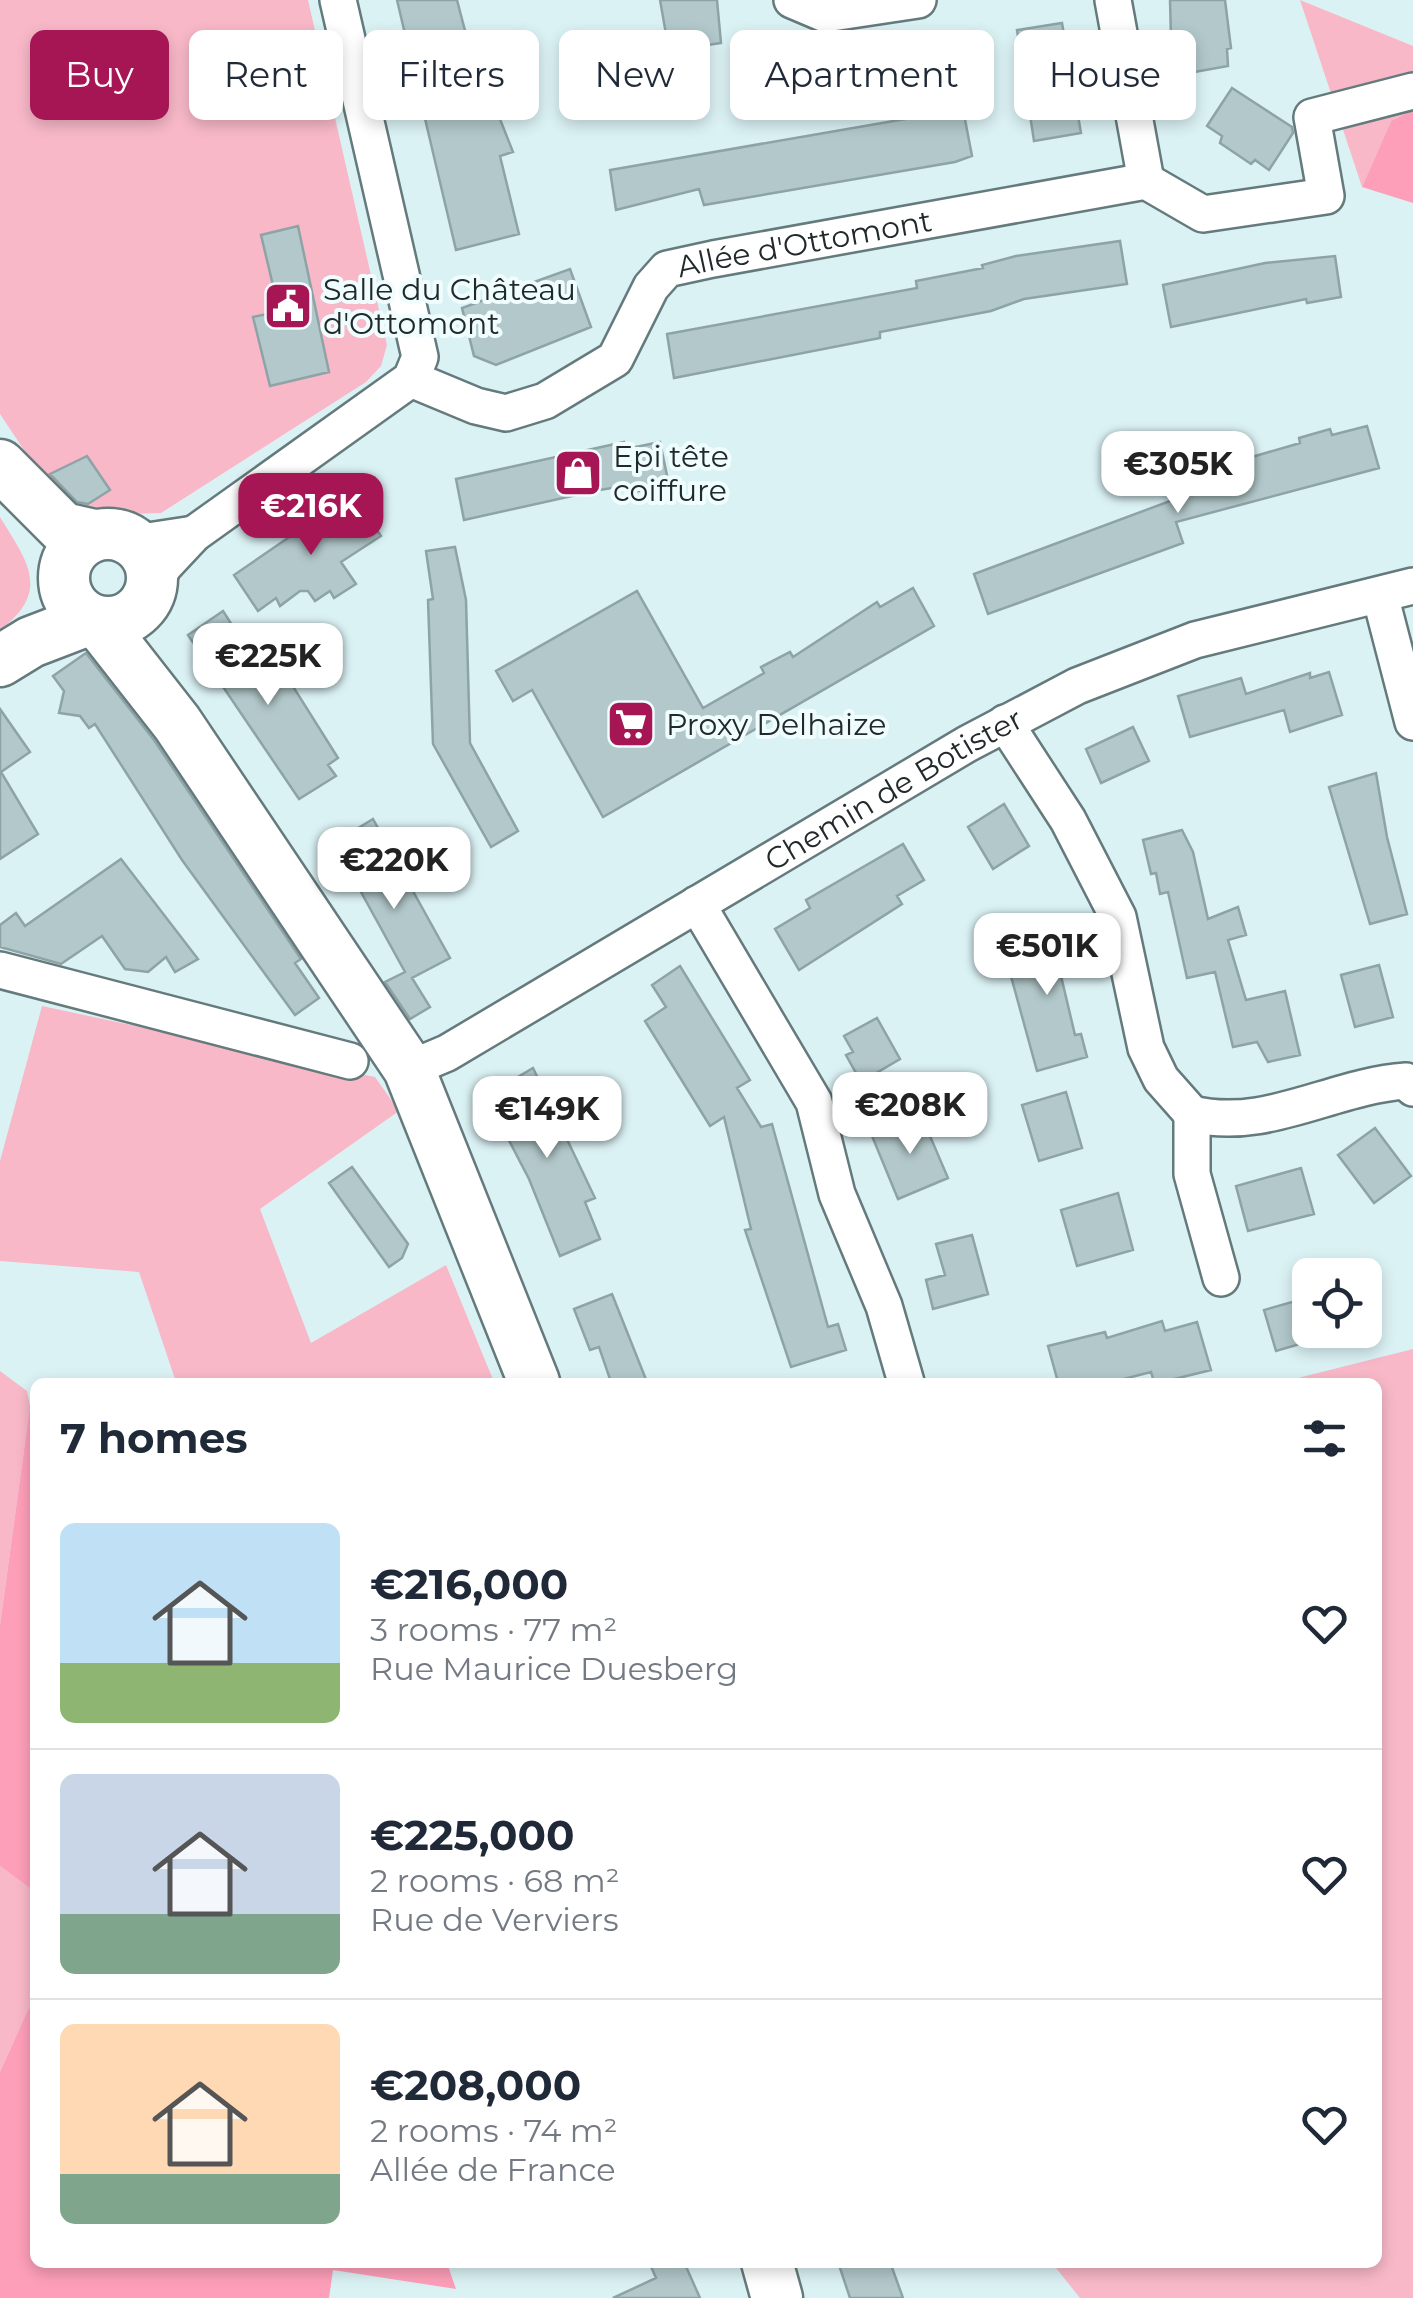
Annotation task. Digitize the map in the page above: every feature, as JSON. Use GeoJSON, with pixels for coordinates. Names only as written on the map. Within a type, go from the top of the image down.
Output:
{"type":"FeatureCollection","features":[{"type":"Feature","properties":{"kind":"street"},"geometry":{"type":"LineString","coordinates":[[16,652],[119,611],[194,534],[410,379],[420,358],[338,0]]}},
{"type":"Feature","properties":{"kind":"street"},"geometry":{"type":"LineString","coordinates":[[792,0],[825,14],[918,0]]}},
{"type":"Feature","properties":{"kind":"street"},"geometry":{"type":"LineString","coordinates":[[1113,0],[1146,181],[1202,214],[1326,196],[1312,117],[1413,91]]}},
{"type":"Feature","properties":{"kind":"street","name":"Allée d'Ottomont"},"geometry":{"type":"LineString","coordinates":[[410,379],[476,406],[506,413],[544,400],[615,359],[651,287],[667,269],[1146,181]]}},
{"type":"Feature","properties":{"kind":"street"},"geometry":{"type":"LineString","coordinates":[[0,468],[89,557],[146,556],[119,611]]}},
{"type":"Feature","properties":{"kind":"street"},"geometry":{"type":"LineString","coordinates":[[16,652],[52,612],[89,557],[194,534]]}},
{"type":"Feature","properties":{"kind":"street"},"geometry":{"type":"LineString","coordinates":[[89,557],[75,608],[119,611]]}},
{"type":"Feature","properties":{"kind":"street"},"geometry":{"type":"LineString","coordinates":[[1396,591],[1413,722]]}},
{"type":"Feature","properties":{"kind":"street","name":"Chemin de Botister"},"geometry":{"type":"LineString","coordinates":[[408,1069],[447,1053],[1006,723],[1077,686],[1195,640],[1396,591]]}},
{"type":"Feature","properties":{"kind":"street"},"geometry":{"type":"LineString","coordinates":[[119,611],[178,723],[408,1069],[428,1109],[532,1378]]}},
{"type":"Feature","properties":{"kind":"street"},"geometry":{"type":"LineString","coordinates":[[1006,723],[1068,820],[1118,917],[1146,1048],[1161,1079],[1192,1114],[1240,1120],[1272,1116],[1375,1083],[1406,1081],[1413,1088]]}},
{"type":"Feature","properties":{"kind":"street"},"geometry":{"type":"LineString","coordinates":[[697,904],[814,1102],[837,1194],[884,1306],[905,1378]]}},
{"type":"Feature","properties":{"kind":"street"},"geometry":{"type":"LineString","coordinates":[[0,970],[350,1061]]}},
{"type":"Feature","properties":{"kind":"street"},"geometry":{"type":"LineString","coordinates":[[1192,1114],[1192,1174],[1221,1278]]}},
{"type":"Feature","properties":{"kind":"street"},"geometry":{"type":"LineString","coordinates":[[769,2268],[777,2298]]}},
{"type":"Feature","properties":{"kind":"shaded area"},"geometry":{"type":"Polygon","coordinates":[[[0,0],[308,0],[315,30],[189,30],[189,120],[335,120],[387,345],[381,366],[366,382],[161,513],[68,516],[0,414],[0,0]]]}},
{"type":"Feature","properties":{"kind":"shaded area"},"geometry":{"type":"Polygon","coordinates":[[[1300,0],[1413,46],[1413,110],[1391,121],[1362,187],[1300,0]]]}},
{"type":"Feature","properties":{"kind":"shaded area"},"geometry":{"type":"Polygon","coordinates":[[[1413,110],[1413,203],[1362,187],[1391,121],[1413,110]]]}},
{"type":"Feature","properties":{"kind":"shaded area"},"geometry":{"type":"Polygon","coordinates":[[[0,517],[26,562],[30,589],[16,616],[0,630],[0,517]]]}},
{"type":"Feature","properties":{"kind":"shaded area"},"geometry":{"type":"Polygon","coordinates":[[[42,1006],[375,1077],[399,1111],[260,1209],[311,1343],[446,1265],[492,1378],[175,1378],[139,1272],[0,1261],[0,1161],[42,1006]]]}},
{"type":"Feature","properties":{"kind":"shaded area"},"geometry":{"type":"Polygon","coordinates":[[[1413,1349],[1413,2298],[1080,2298],[1056,2268],[1382,2268],[1382,1378],[1298,1378],[1413,1349]]]}},
{"type":"Feature","properties":{"kind":"shaded area"},"geometry":{"type":"Polygon","coordinates":[[[0,1371],[27,1391],[30,1406],[0,1625],[0,1371]]]}},
{"type":"Feature","properties":{"kind":"shaded area"},"geometry":{"type":"Polygon","coordinates":[[[30,1406],[30,1888],[0,1866],[0,1625],[30,1406]]]}},
{"type":"Feature","properties":{"kind":"shaded area"},"geometry":{"type":"Polygon","coordinates":[[[0,1866],[30,1888],[30,2005],[0,2072],[0,1866]]]}},
{"type":"Feature","properties":{"kind":"shaded area"},"geometry":{"type":"Polygon","coordinates":[[[30,2005],[30,2268],[449,2268],[456,2289],[333,2270],[329,2298],[0,2298],[0,2072],[30,2005]]]}},
{"type":"Feature","properties":{"kind":"building"},"geometry":{"type":"Polygon","coordinates":[[[397,0],[457,0],[465,30],[404,30],[397,0]]]}},
{"type":"Feature","properties":{"kind":"building"},"geometry":{"type":"Polygon","coordinates":[[[660,0],[717,0],[721,43],[710,45],[710,30],[665,30],[660,0]]]}},
{"type":"Feature","properties":{"kind":"building"},"geometry":{"type":"Polygon","coordinates":[[[1170,0],[1225,0],[1231,48],[1227,49],[1228,66],[1196,72],[1196,30],[1171,30],[1170,0]]]}},
{"type":"Feature","properties":{"kind":"building"},"geometry":{"type":"Polygon","coordinates":[[[1062,23],[1063,30],[1017,30],[1062,23]]]}},
{"type":"Feature","properties":{"kind":"building"},"geometry":{"type":"Polygon","coordinates":[[[1232,88],[1292,127],[1293,133],[1269,170],[1255,160],[1251,164],[1220,143],[1222,136],[1207,126],[1232,88]]]}},
{"type":"Feature","properties":{"kind":"building"},"geometry":{"type":"Polygon","coordinates":[[[425,120],[500,120],[513,152],[500,156],[519,234],[456,250],[425,120]]]}},
{"type":"Feature","properties":{"kind":"building"},"geometry":{"type":"Polygon","coordinates":[[[899,120],[965,120],[972,156],[704,205],[699,189],[616,210],[610,170],[899,120]]]}},
{"type":"Feature","properties":{"kind":"building"},"geometry":{"type":"Polygon","coordinates":[[[1031,120],[1079,120],[1081,133],[1034,141],[1031,120]]]}},
{"type":"Feature","properties":{"kind":"building","name":"Salle du Château d'Ottomont"},"geometry":{"type":"Polygon","coordinates":[[[298,226],[329,372],[270,386],[253,317],[272,313],[268,296],[275,294],[261,235],[298,226]]]}},
{"type":"Feature","properties":{"kind":"building"},"geometry":{"type":"Polygon","coordinates":[[[1120,241],[1127,284],[1024,299],[991,311],[880,332],[880,338],[674,378],[667,334],[917,288],[916,281],[983,268],[982,265],[1016,256],[1120,241]]]}},
{"type":"Feature","properties":{"kind":"building"},"geometry":{"type":"Polygon","coordinates":[[[1335,256],[1341,297],[1307,303],[1306,299],[1171,327],[1163,285],[1265,263],[1335,256]]]}},
{"type":"Feature","properties":{"kind":"building"},"geometry":{"type":"Polygon","coordinates":[[[570,269],[591,327],[496,365],[474,356],[462,308],[570,269]]]}},
{"type":"Feature","properties":{"kind":"building"},"geometry":{"type":"Polygon","coordinates":[[[1367,426],[1379,468],[1176,522],[1183,543],[988,614],[974,574],[1205,488],[1200,472],[1300,443],[1299,438],[1330,429],[1332,435],[1367,426]]]}},
{"type":"Feature","properties":{"kind":"building"},"geometry":{"type":"Polygon","coordinates":[[[624,442],[626,449],[660,442],[669,485],[634,492],[632,485],[599,490],[464,520],[456,479],[624,442]]]}},
{"type":"Feature","properties":{"kind":"building"},"geometry":{"type":"Polygon","coordinates":[[[87,456],[110,490],[88,504],[77,502],[50,474],[87,456]]]}},
{"type":"Feature","properties":{"kind":"building"},"geometry":{"type":"Polygon","coordinates":[[[352,494],[381,536],[341,562],[356,584],[334,598],[330,591],[315,601],[308,591],[300,591],[280,606],[276,598],[258,611],[234,575],[352,494]]]}},
{"type":"Feature","properties":{"kind":"building"},"geometry":{"type":"Polygon","coordinates":[[[455,547],[466,600],[470,743],[518,831],[491,847],[433,744],[428,600],[433,599],[426,551],[455,547]]]}},
{"type":"Feature","properties":{"kind":"building","name":"Proxy Delhaize"},"geometry":{"type":"Polygon","coordinates":[[[913,588],[934,626],[603,817],[532,690],[513,701],[496,671],[637,591],[703,708],[764,673],[761,667],[790,652],[793,657],[877,602],[880,607],[913,588]]]}},
{"type":"Feature","properties":{"kind":"building"},"geometry":{"type":"Polygon","coordinates":[[[223,611],[264,675],[274,668],[284,684],[289,680],[338,758],[328,765],[336,776],[299,799],[188,635],[223,611]]]}},
{"type":"Feature","properties":{"kind":"building"},"geometry":{"type":"Polygon","coordinates":[[[86,653],[154,740],[301,959],[295,963],[319,998],[295,1015],[182,860],[95,724],[89,728],[80,716],[59,713],[64,691],[53,676],[86,653]]]}},
{"type":"Feature","properties":{"kind":"building"},"geometry":{"type":"Polygon","coordinates":[[[1329,672],[1342,715],[1290,732],[1284,710],[1190,737],[1178,696],[1241,678],[1246,694],[1310,673],[1310,678],[1329,672]]]}},
{"type":"Feature","properties":{"kind":"building"},"geometry":{"type":"Polygon","coordinates":[[[0,709],[30,752],[1,772],[38,834],[0,859],[0,709]]]}},
{"type":"Feature","properties":{"kind":"building"},"geometry":{"type":"Polygon","coordinates":[[[1133,727],[1149,761],[1101,783],[1086,749],[1133,727]]]}},
{"type":"Feature","properties":{"kind":"building"},"geometry":{"type":"Polygon","coordinates":[[[1376,773],[1407,914],[1370,924],[1329,787],[1376,773]]]}},
{"type":"Feature","properties":{"kind":"building"},"geometry":{"type":"Polygon","coordinates":[[[1004,804],[1029,846],[993,869],[968,827],[1004,804]]]}},
{"type":"Feature","properties":{"kind":"building"},"geometry":{"type":"Polygon","coordinates":[[[373,819],[450,958],[412,978],[430,1007],[410,1019],[385,982],[405,972],[334,843],[373,819]]]}},
{"type":"Feature","properties":{"kind":"building"},"geometry":{"type":"Polygon","coordinates":[[[1182,830],[1193,852],[1208,919],[1238,907],[1246,935],[1228,940],[1246,1000],[1285,991],[1300,1055],[1268,1062],[1257,1042],[1233,1047],[1215,972],[1187,978],[1168,892],[1160,894],[1143,840],[1182,830]]]}},
{"type":"Feature","properties":{"kind":"building"},"geometry":{"type":"Polygon","coordinates":[[[903,844],[924,880],[897,896],[902,904],[799,970],[775,929],[810,908],[806,900],[903,844]]]}},
{"type":"Feature","properties":{"kind":"building"},"geometry":{"type":"Polygon","coordinates":[[[121,859],[198,959],[175,972],[166,957],[148,972],[125,969],[102,936],[61,964],[0,947],[0,925],[16,913],[25,926],[121,859]]]}},
{"type":"Feature","properties":{"kind":"building"},"geometry":{"type":"Polygon","coordinates":[[[1058,919],[1074,972],[1061,976],[1075,1035],[1081,1034],[1087,1057],[1037,1071],[1009,969],[1033,962],[1024,929],[1058,919]]]}},
{"type":"Feature","properties":{"kind":"building"},"geometry":{"type":"Polygon","coordinates":[[[1379,965],[1393,1017],[1355,1027],[1341,975],[1379,965]]]}},
{"type":"Feature","properties":{"kind":"building"},"geometry":{"type":"Polygon","coordinates":[[[680,966],[750,1080],[737,1088],[761,1127],[772,1124],[828,1327],[838,1324],[846,1350],[791,1367],[745,1230],[751,1229],[724,1117],[710,1126],[645,1021],[666,1007],[652,985],[680,966]]]}},
{"type":"Feature","properties":{"kind":"building"},"geometry":{"type":"Polygon","coordinates":[[[877,1018],[900,1059],[861,1082],[846,1055],[853,1052],[844,1036],[877,1018]]]}},
{"type":"Feature","properties":{"kind":"building"},"geometry":{"type":"Polygon","coordinates":[[[533,1068],[595,1198],[585,1202],[600,1239],[560,1256],[529,1179],[486,1096],[533,1068]]]}},
{"type":"Feature","properties":{"kind":"building"},"geometry":{"type":"Polygon","coordinates":[[[1066,1092],[1082,1148],[1039,1161],[1022,1105],[1066,1092]]]}},
{"type":"Feature","properties":{"kind":"building"},"geometry":{"type":"Polygon","coordinates":[[[921,1115],[948,1178],[898,1199],[872,1136],[921,1115]]]}},
{"type":"Feature","properties":{"kind":"building"},"geometry":{"type":"Polygon","coordinates":[[[1375,1128],[1411,1176],[1374,1203],[1338,1155],[1375,1128]]]}},
{"type":"Feature","properties":{"kind":"building"},"geometry":{"type":"Polygon","coordinates":[[[352,1167],[408,1244],[402,1258],[389,1267],[329,1183],[352,1167]]]}},
{"type":"Feature","properties":{"kind":"building"},"geometry":{"type":"Polygon","coordinates":[[[1301,1168],[1314,1214],[1248,1231],[1236,1186],[1301,1168]]]}},
{"type":"Feature","properties":{"kind":"building"},"geometry":{"type":"Polygon","coordinates":[[[1118,1193],[1133,1250],[1077,1266],[1061,1210],[1118,1193]]]}},
{"type":"Feature","properties":{"kind":"building"},"geometry":{"type":"Polygon","coordinates":[[[972,1235],[988,1294],[933,1309],[926,1280],[945,1275],[936,1244],[972,1235]]]}},
{"type":"Feature","properties":{"kind":"building"},"geometry":{"type":"Polygon","coordinates":[[[612,1294],[645,1378],[610,1378],[599,1347],[590,1350],[574,1309],[612,1294]]]}},
{"type":"Feature","properties":{"kind":"building"},"geometry":{"type":"Polygon","coordinates":[[[1292,1302],[1292,1346],[1276,1351],[1264,1310],[1292,1302]]]}},
{"type":"Feature","properties":{"kind":"building"},"geometry":{"type":"Polygon","coordinates":[[[1162,1321],[1165,1331],[1197,1322],[1211,1370],[1178,1378],[1153,1378],[1151,1372],[1128,1378],[1057,1378],[1048,1346],[1105,1332],[1107,1338],[1162,1321]]]}},
{"type":"Feature","properties":{"kind":"building"},"geometry":{"type":"Polygon","coordinates":[[[652,2268],[687,2268],[700,2298],[613,2298],[656,2278],[652,2268]]]}},
{"type":"Feature","properties":{"kind":"building"},"geometry":{"type":"Polygon","coordinates":[[[840,2268],[892,2268],[903,2298],[850,2298],[840,2268]]]}},
{"type":"Feature","properties":{"kind":"place","name":"Salle du Château d'Ottomont"},"geometry":{"type":"Point","coordinates":[288,306]}},
{"type":"Feature","properties":{"kind":"place","name":"Epi tête coiffure"},"geometry":{"type":"Point","coordinates":[578,473]}},
{"type":"Feature","properties":{"kind":"place","name":"Proxy Delhaize"},"geometry":{"type":"Point","coordinates":[631,724]}}]}
